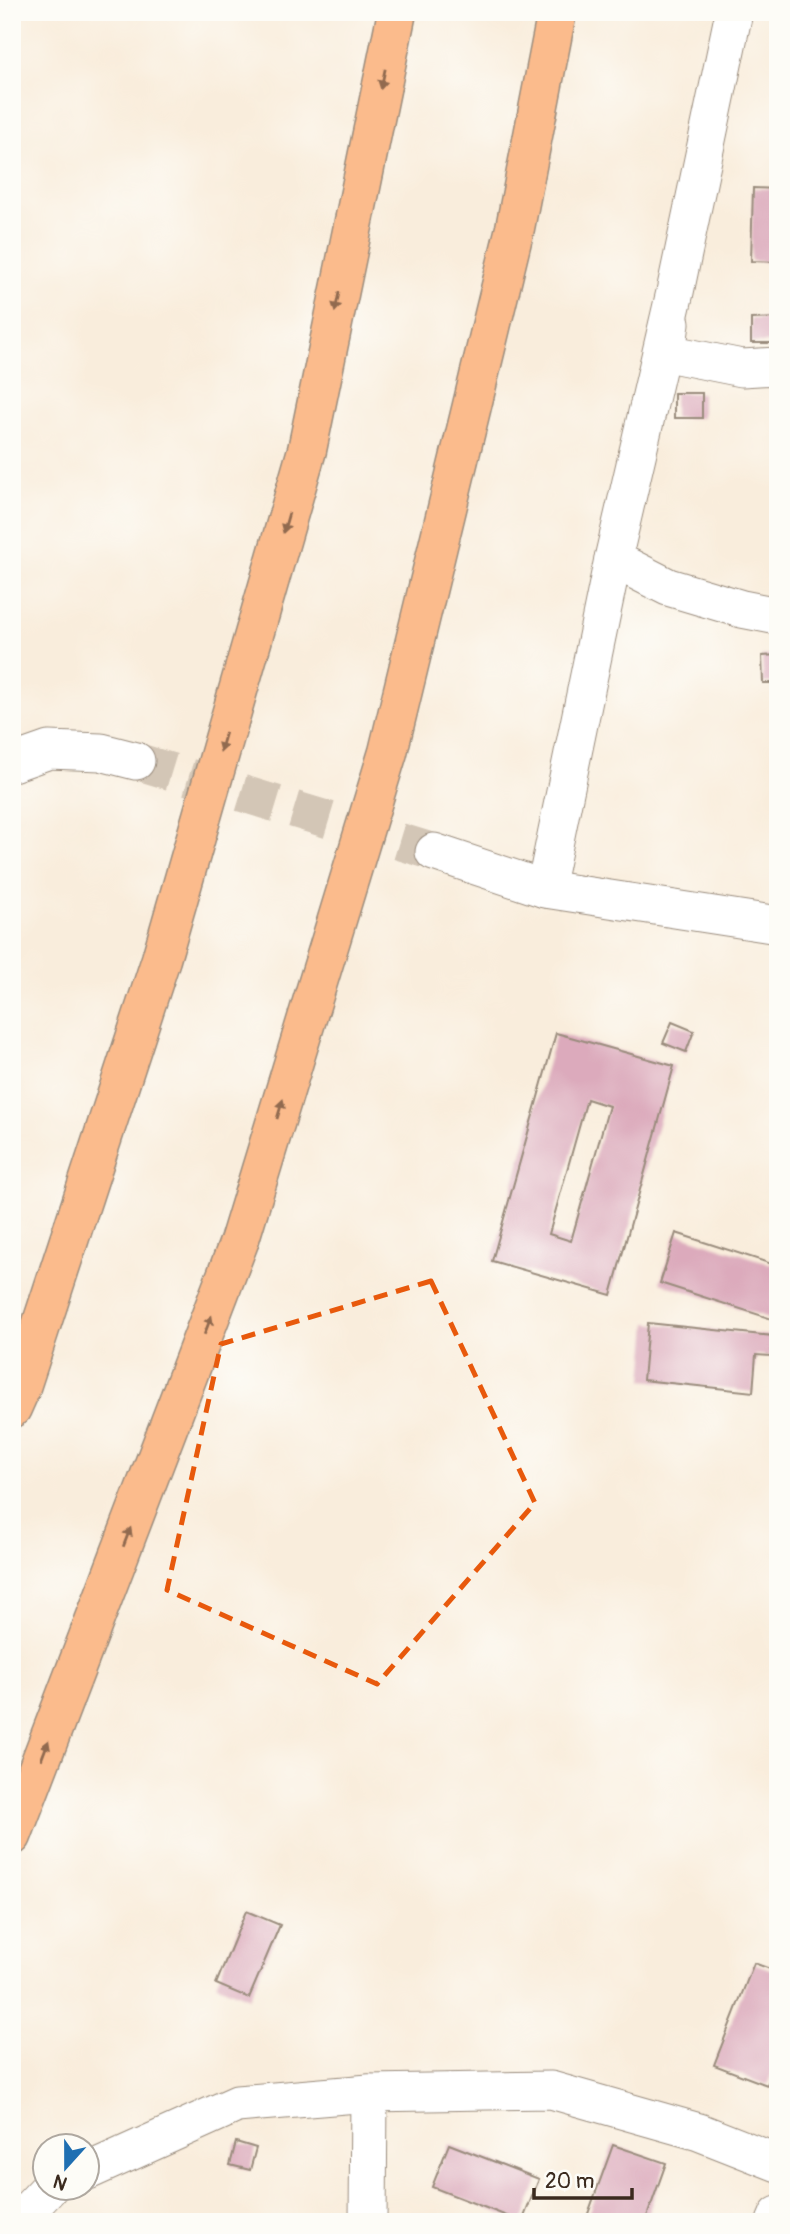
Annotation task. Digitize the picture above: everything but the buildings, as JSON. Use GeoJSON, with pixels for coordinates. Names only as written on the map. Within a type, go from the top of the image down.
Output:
{"type":"FeatureCollection","features":[{"type":"Feature","properties":{"kind":"highway"},"geometry":{"type":"LineString","coordinates":[[12,1408],[161,959],[307,450],[397,12]]}},
{"type":"Feature","properties":{"kind":"highway"},"geometry":{"type":"LineString","coordinates":[[12,1836],[239,1242],[388,752],[514,228],[557,12]]}},
{"type":"Feature","properties":{"kind":"street"},"geometry":{"type":"LineString","coordinates":[[545,889],[613,559],[675,292],[734,12]]}},
{"type":"Feature","properties":{"kind":"street"},"geometry":{"type":"LineString","coordinates":[[675,292],[667,354],[742,368],[778,366]]}},
{"type":"Feature","properties":{"kind":"street"},"geometry":{"type":"LineString","coordinates":[[613,559],[668,587],[742,609],[778,616]]}},
{"type":"Feature","properties":{"kind":"street"},"geometry":{"type":"LineString","coordinates":[[12,763],[49,750],[102,752],[136,761]]}},
{"type":"Feature","properties":{"kind":"street"},"geometry":{"type":"LineString","coordinates":[[434,852],[545,889],[778,925]]}},
{"type":"Feature","properties":{"kind":"street"},"geometry":{"type":"LineString","coordinates":[[102,2165],[237,2104],[369,2093],[551,2090],[699,2132],[778,2163]]}},
{"type":"Feature","properties":{"kind":"street"},"geometry":{"type":"LineString","coordinates":[[368,2222],[369,2093]]}},
{"type":"Feature","properties":{"kind":"street"},"geometry":{"type":"LineString","coordinates":[[17,2222],[37,2202]]}},
{"type":"Feature","properties":{"kind":"street"},"geometry":{"type":"LineString","coordinates":[[775,2222],[778,2215]]}},
{"type":"Feature","properties":{"kind":"highlighted area"},"geometry":{"type":"Polygon","coordinates":[[[431,1281],[535,1503],[377,1684],[167,1590],[221,1344],[431,1281]]]}},
{"type":"Feature","properties":{"kind":"tunnel"},"geometry":{"type":"LineString","coordinates":[[136,761],[434,852]]}}]}
